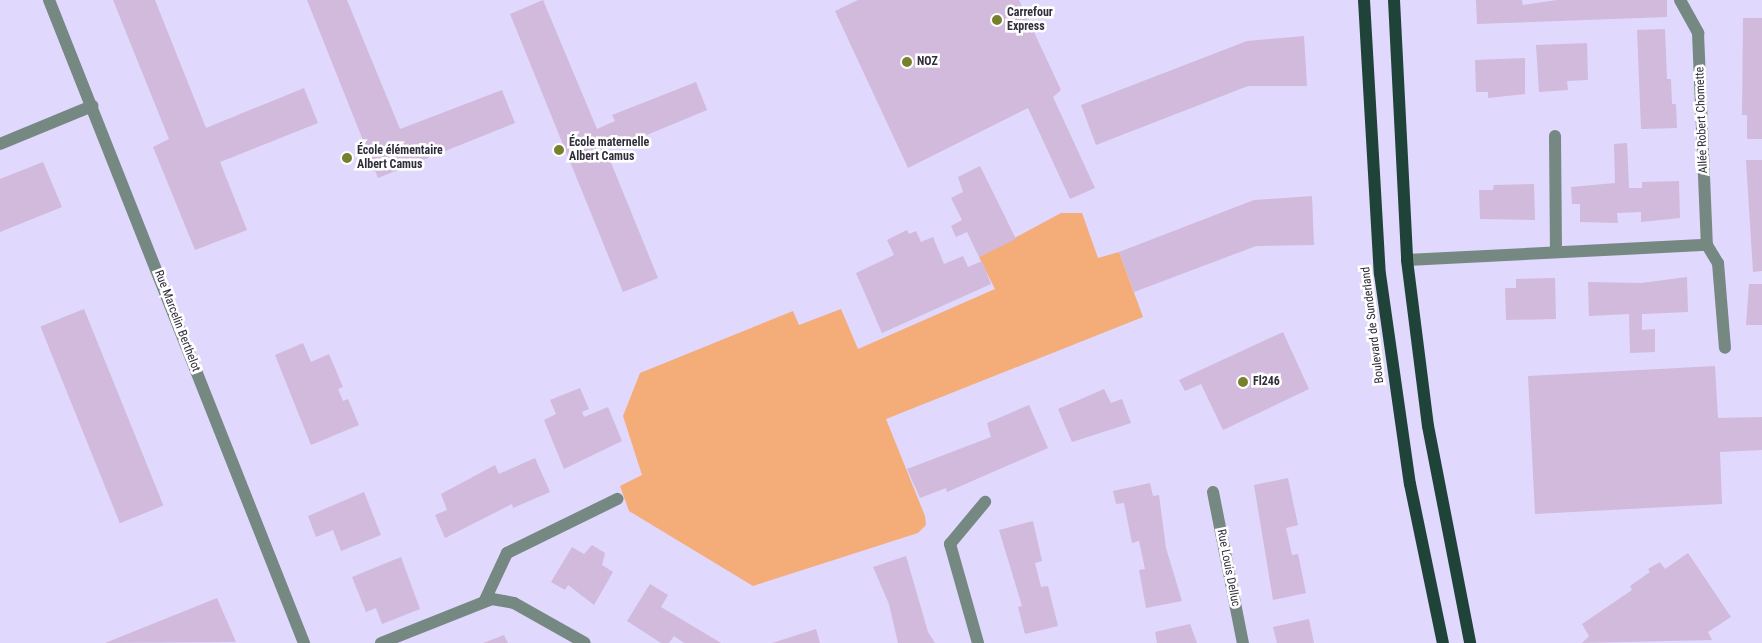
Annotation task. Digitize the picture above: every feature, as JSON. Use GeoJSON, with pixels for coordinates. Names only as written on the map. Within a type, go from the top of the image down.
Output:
{"type":"FeatureCollection","features":[{"type":"Feature","properties":{"kind":"main road","name":"Boulevard de Sunderland"},"geometry":{"type":"LineString","coordinates":[[1364,0],[1381,283],[1410,484],[1443,643]]}},
{"type":"Feature","properties":{"kind":"main road"},"geometry":{"type":"LineString","coordinates":[[1394,0],[1407,260],[1428,426],[1470,643]]}},
{"type":"Feature","properties":{"kind":"street","name":"Rue Marcelin Berthelot"},"geometry":{"type":"LineString","coordinates":[[49,0],[304,643]]}},
{"type":"Feature","properties":{"kind":"street","name":"Allée Robert Chomette"},"geometry":{"type":"LineString","coordinates":[[1680,0],[1698,33],[1707,245],[1718,263],[1725,348]]}},
{"type":"Feature","properties":{"kind":"street"},"geometry":{"type":"LineString","coordinates":[[0,144],[92,106]]}},
{"type":"Feature","properties":{"kind":"street"},"geometry":{"type":"LineString","coordinates":[[1554,136],[1556,252]]}},
{"type":"Feature","properties":{"kind":"street"},"geometry":{"type":"LineString","coordinates":[[1407,260],[1707,245]]}},
{"type":"Feature","properties":{"kind":"street","name":"Rue Louis Delluc"},"geometry":{"type":"LineString","coordinates":[[1213,492],[1243,643]]}},
{"type":"Feature","properties":{"kind":"street"},"geometry":{"type":"LineString","coordinates":[[485,600],[506,553],[617,499]]}},
{"type":"Feature","properties":{"kind":"street"},"geometry":{"type":"LineString","coordinates":[[978,643],[950,544],[985,502]]}},
{"type":"Feature","properties":{"kind":"street"},"geometry":{"type":"LineString","coordinates":[[381,643],[397,640],[485,600],[514,603],[585,643]]}},
{"type":"Feature","properties":{"kind":"shaded area"},"geometry":{"type":"Polygon","coordinates":[[[1061,213],[1082,213],[1098,258],[1119,252],[1143,317],[886,419],[925,516],[926,525],[918,533],[753,586],[629,511],[620,486],[642,475],[623,416],[640,373],[793,311],[799,325],[841,309],[858,349],[995,289],[979,257],[1061,213]]]}},
{"type":"Feature","properties":{"kind":"building"},"geometry":{"type":"Polygon","coordinates":[[[113,0],[155,0],[206,128],[304,88],[318,123],[220,162],[247,230],[195,250],[153,147],[169,139],[113,0]]]}},
{"type":"Feature","properties":{"kind":"building"},"geometry":{"type":"Polygon","coordinates":[[[307,0],[347,0],[400,129],[502,90],[515,123],[378,178],[307,0]]]}},
{"type":"Feature","properties":{"kind":"building"},"geometry":{"type":"Polygon","coordinates":[[[543,0],[597,129],[615,121],[612,115],[696,82],[707,110],[625,144],[621,136],[603,143],[658,278],[623,292],[510,14],[543,0]]]}},
{"type":"Feature","properties":{"kind":"building"},"geometry":{"type":"Polygon","coordinates":[[[858,0],[1019,0],[1061,90],[1053,97],[1095,188],[1070,199],[1028,108],[908,168],[835,11],[858,0]]]}},
{"type":"Feature","properties":{"kind":"building"},"geometry":{"type":"Polygon","coordinates":[[[1476,0],[1522,0],[1523,5],[1557,0],[1667,0],[1667,17],[1477,24],[1476,0]]]}},
{"type":"Feature","properties":{"kind":"building"},"geometry":{"type":"Polygon","coordinates":[[[1743,18],[1762,18],[1762,139],[1747,139],[1747,115],[1742,115],[1743,18]]]}},
{"type":"Feature","properties":{"kind":"building"},"geometry":{"type":"Polygon","coordinates":[[[1665,29],[1667,79],[1671,79],[1672,104],[1676,104],[1677,128],[1641,129],[1637,30],[1665,29]]]}},
{"type":"Feature","properties":{"kind":"building"},"geometry":{"type":"Polygon","coordinates":[[[1304,36],[1307,86],[1248,86],[1096,145],[1081,105],[1247,41],[1304,36]]]}},
{"type":"Feature","properties":{"kind":"building"},"geometry":{"type":"Polygon","coordinates":[[[1587,43],[1588,80],[1567,81],[1568,90],[1539,92],[1536,45],[1587,43]]]}},
{"type":"Feature","properties":{"kind":"building"},"geometry":{"type":"Polygon","coordinates":[[[1525,58],[1525,94],[1488,98],[1488,92],[1476,92],[1475,60],[1525,58]]]}},
{"type":"Feature","properties":{"kind":"building"},"geometry":{"type":"Polygon","coordinates":[[[1627,143],[1629,188],[1642,188],[1642,182],[1679,181],[1680,218],[1641,222],[1641,212],[1617,213],[1618,223],[1580,222],[1580,204],[1572,204],[1571,187],[1615,183],[1614,144],[1627,143]]]}},
{"type":"Feature","properties":{"kind":"building"},"geometry":{"type":"Polygon","coordinates":[[[1746,160],[1762,160],[1762,271],[1753,272],[1746,160]]]}},
{"type":"Feature","properties":{"kind":"building"},"geometry":{"type":"Polygon","coordinates":[[[43,162],[62,207],[0,232],[0,179],[43,162]]]}},
{"type":"Feature","properties":{"kind":"building"},"geometry":{"type":"Polygon","coordinates":[[[980,166],[1016,239],[979,257],[967,232],[956,237],[951,226],[962,220],[951,198],[963,192],[958,177],[980,166]]]}},
{"type":"Feature","properties":{"kind":"building"},"geometry":{"type":"Polygon","coordinates":[[[1534,184],[1535,220],[1480,219],[1479,190],[1493,190],[1494,185],[1534,184]]]}},
{"type":"Feature","properties":{"kind":"building"},"geometry":{"type":"Polygon","coordinates":[[[1312,196],[1314,245],[1256,246],[1134,292],[1119,252],[1254,200],[1312,196]]]}},
{"type":"Feature","properties":{"kind":"building"},"geometry":{"type":"Polygon","coordinates":[[[907,230],[909,234],[916,231],[921,242],[933,237],[944,264],[963,256],[968,267],[982,261],[991,284],[882,333],[856,273],[894,255],[887,240],[907,230]]]}},
{"type":"Feature","properties":{"kind":"building"},"geometry":{"type":"Polygon","coordinates":[[[1687,277],[1688,312],[1642,314],[1642,330],[1655,329],[1655,352],[1630,353],[1629,314],[1589,316],[1588,282],[1641,283],[1687,277]]]}},
{"type":"Feature","properties":{"kind":"building"},"geometry":{"type":"Polygon","coordinates":[[[1555,278],[1556,319],[1506,320],[1505,288],[1516,288],[1516,279],[1555,278]]]}},
{"type":"Feature","properties":{"kind":"building"},"geometry":{"type":"Polygon","coordinates":[[[1749,284],[1762,284],[1762,325],[1746,325],[1749,284]]]}},
{"type":"Feature","properties":{"kind":"building"},"geometry":{"type":"Polygon","coordinates":[[[84,309],[163,506],[120,523],[40,327],[84,309]]]}},
{"type":"Feature","properties":{"kind":"building","name":"Fl246"},"geometry":{"type":"Polygon","coordinates":[[[1283,332],[1309,389],[1223,430],[1201,384],[1185,391],[1179,380],[1283,332]]]}},
{"type":"Feature","properties":{"kind":"building"},"geometry":{"type":"Polygon","coordinates":[[[303,343],[311,362],[329,354],[343,387],[338,389],[343,401],[348,399],[359,425],[311,445],[275,355],[303,343]]]}},
{"type":"Feature","properties":{"kind":"building"},"geometry":{"type":"Polygon","coordinates":[[[1715,366],[1718,418],[1762,417],[1762,450],[1720,452],[1722,504],[1535,514],[1528,376],[1715,366]]]}},
{"type":"Feature","properties":{"kind":"building"},"geometry":{"type":"Polygon","coordinates":[[[580,388],[589,409],[582,412],[584,417],[608,407],[622,441],[564,469],[544,420],[556,414],[550,400],[580,388]]]}},
{"type":"Feature","properties":{"kind":"building"},"geometry":{"type":"Polygon","coordinates":[[[1104,389],[1111,403],[1122,399],[1131,423],[1072,442],[1058,409],[1104,389]]]}},
{"type":"Feature","properties":{"kind":"building"},"geometry":{"type":"Polygon","coordinates":[[[1029,405],[1048,448],[947,492],[946,488],[920,498],[907,469],[991,437],[987,423],[1029,405]]]}},
{"type":"Feature","properties":{"kind":"building"},"geometry":{"type":"Polygon","coordinates":[[[535,458],[550,492],[513,508],[512,504],[445,538],[435,515],[447,510],[441,494],[495,465],[499,474],[535,458]]]}},
{"type":"Feature","properties":{"kind":"building"},"geometry":{"type":"Polygon","coordinates":[[[1288,478],[1298,525],[1286,528],[1292,555],[1298,554],[1306,593],[1273,600],[1254,485],[1288,478]]]}},
{"type":"Feature","properties":{"kind":"building"},"geometry":{"type":"Polygon","coordinates":[[[1150,483],[1153,496],[1159,495],[1166,548],[1182,601],[1146,608],[1139,570],[1145,569],[1139,541],[1132,543],[1124,503],[1116,504],[1113,491],[1150,483]]]}},
{"type":"Feature","properties":{"kind":"building"},"geometry":{"type":"Polygon","coordinates":[[[364,492],[381,535],[341,551],[333,530],[316,537],[308,516],[364,492]]]}},
{"type":"Feature","properties":{"kind":"building"},"geometry":{"type":"Polygon","coordinates":[[[1033,521],[1042,561],[1035,563],[1041,587],[1048,586],[1058,626],[1025,634],[1018,607],[1022,606],[999,530],[1033,521]]]}},
{"type":"Feature","properties":{"kind":"building"},"geometry":{"type":"Polygon","coordinates":[[[592,545],[605,553],[602,565],[613,572],[594,605],[568,585],[565,590],[551,582],[572,547],[584,554],[592,545]]]}},
{"type":"Feature","properties":{"kind":"building"},"geometry":{"type":"Polygon","coordinates":[[[1688,553],[1731,617],[1708,632],[1712,640],[1582,643],[1589,636],[1582,624],[1632,590],[1630,586],[1650,572],[1648,569],[1660,562],[1665,569],[1688,553]]]}},
{"type":"Feature","properties":{"kind":"building"},"geometry":{"type":"Polygon","coordinates":[[[906,556],[928,632],[935,643],[898,643],[889,604],[873,567],[906,556]]]}},
{"type":"Feature","properties":{"kind":"building"},"geometry":{"type":"Polygon","coordinates":[[[401,557],[420,609],[382,624],[376,608],[366,612],[352,577],[401,557]]]}},
{"type":"Feature","properties":{"kind":"building"},"geometry":{"type":"Polygon","coordinates":[[[650,584],[668,595],[661,607],[721,643],[684,643],[674,636],[669,643],[661,643],[627,621],[650,584]]]}},
{"type":"Feature","properties":{"kind":"building"},"geometry":{"type":"Polygon","coordinates":[[[217,598],[236,642],[105,643],[217,598]]]}},
{"type":"Feature","properties":{"kind":"building"},"geometry":{"type":"Polygon","coordinates":[[[1309,619],[1314,643],[1277,643],[1273,627],[1309,619]]]}},
{"type":"Feature","properties":{"kind":"building"},"geometry":{"type":"Polygon","coordinates":[[[1190,624],[1197,643],[1157,643],[1155,632],[1190,624]]]}},
{"type":"Feature","properties":{"kind":"building"},"geometry":{"type":"Polygon","coordinates":[[[816,629],[820,643],[772,643],[816,629]]]}},
{"type":"Feature","properties":{"kind":"building"},"geometry":{"type":"Polygon","coordinates":[[[504,635],[508,643],[483,643],[504,635]]]}},
{"type":"Feature","properties":{"kind":"place","name":"Carrefour Express"},"geometry":{"type":"Point","coordinates":[997,20]}},
{"type":"Feature","properties":{"kind":"place","name":"NOZ"},"geometry":{"type":"Point","coordinates":[907,62]}},
{"type":"Feature","properties":{"kind":"place","name":"École maternelle Albert Camus"},"geometry":{"type":"Point","coordinates":[559,150]}},
{"type":"Feature","properties":{"kind":"place","name":"École élémentaire Albert Camus"},"geometry":{"type":"Point","coordinates":[347,158]}},
{"type":"Feature","properties":{"kind":"place","name":"Fl246"},"geometry":{"type":"Point","coordinates":[1243,382]}}]}
